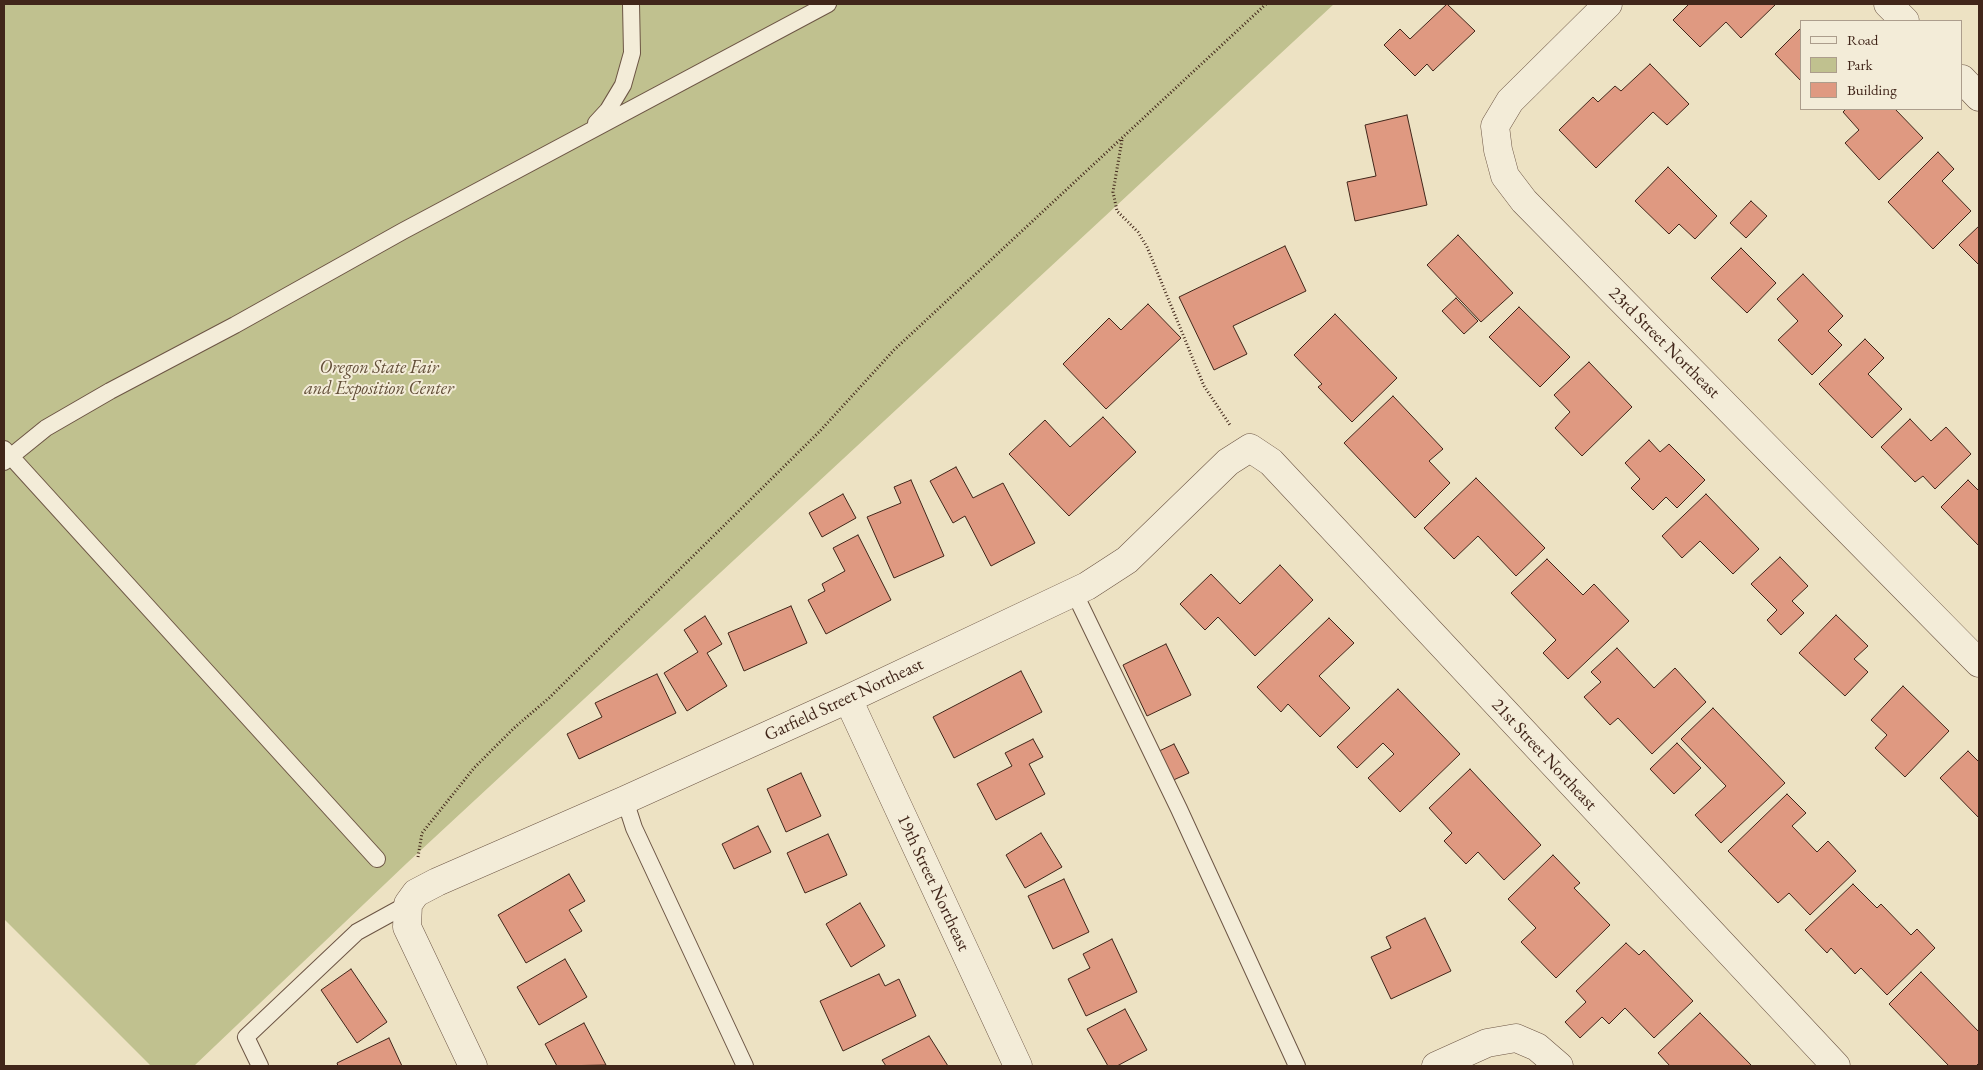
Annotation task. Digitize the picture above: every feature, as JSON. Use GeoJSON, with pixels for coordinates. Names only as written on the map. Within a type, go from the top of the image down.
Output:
{"type":"FeatureCollection","features":[{"type":"Feature","properties":{"kind":"street","name":"23rd Street Northeast"},"geometry":{"type":"LineString","coordinates":[[1608,4],[1510,101],[1500,117],[1495,126],[1498,150],[1505,176],[1524,201],[1979,663]]}},
{"type":"Feature","properties":{"kind":"street"},"geometry":{"type":"LineString","coordinates":[[1888,4],[1904,20]]}},
{"type":"Feature","properties":{"kind":"street"},"geometry":{"type":"LineString","coordinates":[[1963,80],[1979,97]]}},
{"type":"Feature","properties":{"kind":"street","name":"Garfield Street Northeast"},"geometry":{"type":"LineString","coordinates":[[417,896],[848,699],[1074,592],[1127,560],[1228,462],[1250,448]]}},
{"type":"Feature","properties":{"kind":"street","name":"21st Street Northeast"},"geometry":{"type":"LineString","coordinates":[[1250,448],[1271,462],[1836,1066]]}},
{"type":"Feature","properties":{"kind":"street","name":"19th Street Northeast"},"geometry":{"type":"LineString","coordinates":[[848,699],[1018,1066]]}},
{"type":"Feature","properties":{"kind":"street"},"geometry":{"type":"LineString","coordinates":[[417,896],[407,927],[473,1066]]}},
{"type":"Feature","properties":{"kind":"street"},"geometry":{"type":"LineString","coordinates":[[1436,1066],[1487,1043],[1516,1038],[1537,1047],[1559,1066]]}},
{"type":"Feature","properties":{"kind":"lane"},"geometry":{"type":"LineString","coordinates":[[588,132],[608,110],[623,84],[632,53],[631,4]]}},
{"type":"Feature","properties":{"kind":"lane"},"geometry":{"type":"LineString","coordinates":[[377,859],[6,456],[46,428],[110,391],[235,325],[403,231],[828,4]]}},
{"type":"Feature","properties":{"kind":"lane"},"geometry":{"type":"LineString","coordinates":[[1074,592],[1179,809],[1297,1066]]}},
{"type":"Feature","properties":{"kind":"lane"},"geometry":{"type":"LineString","coordinates":[[625,800],[634,828],[745,1066]]}},
{"type":"Feature","properties":{"kind":"lane"},"geometry":{"type":"LineString","coordinates":[[260,1066],[246,1037],[357,932],[417,896]]}},
{"type":"Feature","properties":{"kind":"path"},"geometry":{"type":"LineString","coordinates":[[417,896],[418,859],[422,833],[474,768],[514,728],[549,698],[820,432],[894,350],[1122,140],[1266,4]]}},
{"type":"Feature","properties":{"kind":"path"},"geometry":{"type":"LineString","coordinates":[[1122,140],[1114,192],[1117,211],[1138,232],[1147,247],[1204,386],[1217,408],[1250,448]]}},
{"type":"Feature","properties":{"kind":"green space","name":"Oregon State Fair and Exposition Center"},"geometry":{"type":"Polygon","coordinates":[[[4,4],[1334,4],[407,863],[194,1066],[151,1066],[4,919],[4,4]]]}},
{"type":"Feature","properties":{"kind":"building"},"geometry":{"type":"Polygon","coordinates":[[[1447,4],[1475,31],[1433,71],[1427,64],[1415,76],[1384,45],[1400,29],[1410,39],[1447,4]]]}},
{"type":"Feature","properties":{"kind":"building"},"geometry":{"type":"Polygon","coordinates":[[[1689,4],[1776,4],[1741,38],[1726,22],[1700,47],[1673,20],[1689,4]]]}},
{"type":"Feature","properties":{"kind":"building"},"geometry":{"type":"Polygon","coordinates":[[[1800,29],[1800,80],[1775,54],[1800,29]]]}},
{"type":"Feature","properties":{"kind":"building"},"geometry":{"type":"Polygon","coordinates":[[[1650,64],[1689,104],[1667,125],[1653,112],[1596,168],[1559,130],[1593,97],[1598,102],[1615,86],[1621,91],[1650,64]]]}},
{"type":"Feature","properties":{"kind":"building"},"geometry":{"type":"Polygon","coordinates":[[[1845,110],[1896,110],[1923,138],[1879,180],[1845,143],[1859,130],[1843,112],[1845,110]]]}},
{"type":"Feature","properties":{"kind":"building"},"geometry":{"type":"Polygon","coordinates":[[[1407,115],[1427,205],[1355,221],[1347,182],[1376,176],[1365,125],[1407,115]]]}},
{"type":"Feature","properties":{"kind":"building"},"geometry":{"type":"Polygon","coordinates":[[[1938,152],[1954,169],[1942,181],[1971,211],[1933,249],[1888,202],[1938,152]]]}},
{"type":"Feature","properties":{"kind":"building"},"geometry":{"type":"Polygon","coordinates":[[[1668,167],[1717,216],[1695,239],[1679,224],[1669,234],[1635,201],[1668,167]]]}},
{"type":"Feature","properties":{"kind":"building"},"geometry":{"type":"Polygon","coordinates":[[[1751,201],[1767,216],[1746,238],[1730,223],[1751,201]]]}},
{"type":"Feature","properties":{"kind":"building"},"geometry":{"type":"Polygon","coordinates":[[[1979,226],[1979,265],[1959,245],[1979,226]]]}},
{"type":"Feature","properties":{"kind":"building"},"geometry":{"type":"Polygon","coordinates":[[[1458,235],[1513,293],[1481,322],[1427,265],[1458,235]]]}},
{"type":"Feature","properties":{"kind":"building"},"geometry":{"type":"Polygon","coordinates":[[[1285,246],[1306,291],[1233,326],[1247,354],[1214,370],[1179,297],[1285,246]]]}},
{"type":"Feature","properties":{"kind":"building"},"geometry":{"type":"Polygon","coordinates":[[[1741,248],[1776,283],[1747,313],[1711,278],[1741,248]]]}},
{"type":"Feature","properties":{"kind":"building"},"geometry":{"type":"Polygon","coordinates":[[[1803,274],[1843,316],[1828,331],[1842,345],[1812,375],[1778,340],[1798,321],[1777,299],[1803,274]]]}},
{"type":"Feature","properties":{"kind":"building"},"geometry":{"type":"Polygon","coordinates":[[[1456,298],[1478,321],[1464,334],[1442,311],[1456,298]]]}},
{"type":"Feature","properties":{"kind":"building"},"geometry":{"type":"Polygon","coordinates":[[[1148,304],[1181,338],[1106,409],[1063,364],[1109,318],[1121,330],[1148,304]]]}},
{"type":"Feature","properties":{"kind":"building"},"geometry":{"type":"Polygon","coordinates":[[[1519,307],[1570,357],[1540,387],[1489,337],[1519,307]]]}},
{"type":"Feature","properties":{"kind":"building"},"geometry":{"type":"Polygon","coordinates":[[[1335,314],[1397,378],[1352,422],[1318,387],[1322,384],[1294,355],[1335,314]]]}},
{"type":"Feature","properties":{"kind":"building"},"geometry":{"type":"Polygon","coordinates":[[[1865,339],[1884,358],[1868,374],[1902,409],[1872,438],[1819,384],[1865,339]]]}},
{"type":"Feature","properties":{"kind":"building"},"geometry":{"type":"Polygon","coordinates":[[[1589,362],[1632,407],[1582,456],[1555,428],[1570,412],[1554,395],[1589,362]]]}},
{"type":"Feature","properties":{"kind":"building"},"geometry":{"type":"Polygon","coordinates":[[[1393,396],[1443,449],[1429,461],[1450,483],[1415,518],[1344,443],[1393,396]]]}},
{"type":"Feature","properties":{"kind":"building"},"geometry":{"type":"Polygon","coordinates":[[[1103,417],[1136,452],[1069,516],[1009,454],[1045,420],[1070,447],[1103,417]]]}},
{"type":"Feature","properties":{"kind":"building"},"geometry":{"type":"Polygon","coordinates":[[[1910,419],[1931,441],[1946,427],[1971,454],[1935,489],[1923,476],[1915,482],[1881,447],[1910,419]]]}},
{"type":"Feature","properties":{"kind":"building"},"geometry":{"type":"Polygon","coordinates":[[[1649,440],[1660,452],[1669,444],[1705,480],[1677,508],[1666,497],[1653,510],[1631,488],[1640,479],[1625,463],[1649,440]]]}},
{"type":"Feature","properties":{"kind":"building"},"geometry":{"type":"Polygon","coordinates":[[[956,467],[973,498],[1003,483],[1035,543],[991,566],[965,516],[953,523],[930,481],[956,467]]]}},
{"type":"Feature","properties":{"kind":"building"},"geometry":{"type":"Polygon","coordinates":[[[1476,478],[1545,548],[1516,576],[1478,536],[1454,559],[1424,528],[1476,478]]]}},
{"type":"Feature","properties":{"kind":"building"},"geometry":{"type":"Polygon","coordinates":[[[911,480],[944,556],[894,578],[867,517],[901,503],[894,487],[911,480]]]}},
{"type":"Feature","properties":{"kind":"building"},"geometry":{"type":"Polygon","coordinates":[[[1968,480],[1979,491],[1979,546],[1941,507],[1968,480]]]}},
{"type":"Feature","properties":{"kind":"building"},"geometry":{"type":"Polygon","coordinates":[[[843,494],[856,518],[822,537],[809,513],[843,494]]]}},
{"type":"Feature","properties":{"kind":"building"},"geometry":{"type":"Polygon","coordinates":[[[1706,494],[1759,549],[1733,574],[1700,541],[1682,558],[1662,536],[1706,494]]]}},
{"type":"Feature","properties":{"kind":"building"},"geometry":{"type":"Polygon","coordinates":[[[858,535],[891,600],[826,634],[808,600],[825,591],[822,584],[845,571],[833,548],[858,535]]]}},
{"type":"Feature","properties":{"kind":"building"},"geometry":{"type":"Polygon","coordinates":[[[1780,557],[1808,586],[1792,601],[1804,613],[1781,635],[1767,620],[1777,610],[1751,584],[1780,557]]]}},
{"type":"Feature","properties":{"kind":"building"},"geometry":{"type":"Polygon","coordinates":[[[1547,559],[1583,595],[1594,584],[1629,621],[1568,679],[1543,653],[1556,640],[1511,593],[1547,559]]]}},
{"type":"Feature","properties":{"kind":"building"},"geometry":{"type":"Polygon","coordinates":[[[1280,565],[1313,600],[1255,656],[1218,617],[1205,630],[1180,604],[1211,574],[1240,604],[1280,565]]]}},
{"type":"Feature","properties":{"kind":"building"},"geometry":{"type":"Polygon","coordinates":[[[791,606],[807,643],[744,671],[728,633],[791,606]]]}},
{"type":"Feature","properties":{"kind":"building"},"geometry":{"type":"Polygon","coordinates":[[[1836,615],[1868,646],[1854,659],[1868,672],[1845,696],[1799,653],[1836,615]]]}},
{"type":"Feature","properties":{"kind":"building"},"geometry":{"type":"Polygon","coordinates":[[[705,616],[722,644],[707,653],[727,686],[687,711],[664,673],[698,652],[684,630],[705,616]]]}},
{"type":"Feature","properties":{"kind":"building"},"geometry":{"type":"Polygon","coordinates":[[[1329,618],[1354,643],[1319,676],[1350,708],[1320,737],[1288,704],[1281,712],[1257,687],[1329,618]]]}},
{"type":"Feature","properties":{"kind":"building"},"geometry":{"type":"Polygon","coordinates":[[[1166,644],[1191,695],[1147,716],[1123,665],[1166,644]]]}},
{"type":"Feature","properties":{"kind":"building"},"geometry":{"type":"Polygon","coordinates":[[[1617,648],[1654,688],[1675,668],[1706,702],[1652,754],[1618,718],[1610,725],[1584,697],[1601,682],[1591,672],[1617,648]]]}},
{"type":"Feature","properties":{"kind":"building"},"geometry":{"type":"Polygon","coordinates":[[[1021,671],[1042,712],[954,758],[933,717],[1021,671]]]}},
{"type":"Feature","properties":{"kind":"building"},"geometry":{"type":"Polygon","coordinates":[[[657,674],[676,713],[579,759],[567,734],[602,717],[595,703],[657,674]]]}},
{"type":"Feature","properties":{"kind":"building"},"geometry":{"type":"Polygon","coordinates":[[[1903,686],[1949,731],[1905,777],[1875,748],[1887,735],[1871,720],[1903,686]]]}},
{"type":"Feature","properties":{"kind":"building"},"geometry":{"type":"Polygon","coordinates":[[[1398,689],[1460,754],[1400,812],[1368,778],[1394,754],[1383,743],[1357,768],[1337,747],[1398,689]]]}},
{"type":"Feature","properties":{"kind":"building"},"geometry":{"type":"Polygon","coordinates":[[[1713,708],[1785,783],[1721,843],[1695,815],[1726,786],[1681,739],[1713,708]]]}},
{"type":"Feature","properties":{"kind":"building"},"geometry":{"type":"Polygon","coordinates":[[[1033,739],[1043,757],[1029,764],[1045,794],[996,820],[977,784],[1012,766],[1005,753],[1033,739]]]}},
{"type":"Feature","properties":{"kind":"building"},"geometry":{"type":"Polygon","coordinates":[[[1677,743],[1701,768],[1674,794],[1650,769],[1677,743]]]}},
{"type":"Feature","properties":{"kind":"building"},"geometry":{"type":"Polygon","coordinates":[[[1174,744],[1189,773],[1169,782],[1155,753],[1174,744]]]}},
{"type":"Feature","properties":{"kind":"building"},"geometry":{"type":"Polygon","coordinates":[[[1968,751],[1979,762],[1979,818],[1940,778],[1968,751]]]}},
{"type":"Feature","properties":{"kind":"building"},"geometry":{"type":"Polygon","coordinates":[[[1470,769],[1541,845],[1504,880],[1478,852],[1466,864],[1444,841],[1452,833],[1429,808],[1470,769]]]}},
{"type":"Feature","properties":{"kind":"building"},"geometry":{"type":"Polygon","coordinates":[[[801,773],[821,816],[786,832],[767,789],[801,773]]]}},
{"type":"Feature","properties":{"kind":"building"},"geometry":{"type":"Polygon","coordinates":[[[1787,794],[1806,813],[1792,826],[1817,852],[1828,841],[1856,871],[1810,915],[1789,893],[1778,903],[1728,851],[1787,794]]]}},
{"type":"Feature","properties":{"kind":"building"},"geometry":{"type":"Polygon","coordinates":[[[758,826],[771,852],[734,869],[722,844],[758,826]]]}},
{"type":"Feature","properties":{"kind":"building"},"geometry":{"type":"Polygon","coordinates":[[[1041,833],[1062,867],[1025,888],[1006,855],[1041,833]]]}},
{"type":"Feature","properties":{"kind":"building"},"geometry":{"type":"Polygon","coordinates":[[[828,834],[847,875],[805,893],[787,853],[828,834]]]}},
{"type":"Feature","properties":{"kind":"building"},"geometry":{"type":"Polygon","coordinates":[[[1553,855],[1580,883],[1574,888],[1610,925],[1556,978],[1521,942],[1536,928],[1508,899],[1553,855]]]}},
{"type":"Feature","properties":{"kind":"building"},"geometry":{"type":"Polygon","coordinates":[[[569,874],[585,901],[569,910],[582,931],[526,963],[498,915],[569,874]]]}},
{"type":"Feature","properties":{"kind":"building"},"geometry":{"type":"Polygon","coordinates":[[[1064,879],[1089,932],[1053,949],[1028,896],[1064,879]]]}},
{"type":"Feature","properties":{"kind":"building"},"geometry":{"type":"Polygon","coordinates":[[[1853,884],[1877,908],[1881,904],[1911,935],[1917,929],[1935,948],[1887,995],[1861,968],[1855,974],[1831,948],[1827,953],[1805,930],[1853,884]]]}},
{"type":"Feature","properties":{"kind":"building"},"geometry":{"type":"Polygon","coordinates":[[[860,903],[885,946],[851,967],[826,924],[860,903]]]}},
{"type":"Feature","properties":{"kind":"building"},"geometry":{"type":"Polygon","coordinates":[[[1425,918],[1451,971],[1391,999],[1371,957],[1391,948],[1386,937],[1425,918]]]}},
{"type":"Feature","properties":{"kind":"building"},"geometry":{"type":"Polygon","coordinates":[[[1112,939],[1137,992],[1086,1016],[1068,979],[1090,968],[1083,954],[1112,939]]]}},
{"type":"Feature","properties":{"kind":"building"},"geometry":{"type":"Polygon","coordinates":[[[1626,943],[1639,955],[1644,950],[1693,1001],[1654,1038],[1625,1008],[1609,1024],[1602,1017],[1580,1038],[1565,1022],[1586,1002],[1576,991],[1626,943]]]}},
{"type":"Feature","properties":{"kind":"building"},"geometry":{"type":"Polygon","coordinates":[[[565,959],[587,997],[539,1025],[517,987],[565,959]]]}},
{"type":"Feature","properties":{"kind":"building"},"geometry":{"type":"Polygon","coordinates":[[[351,969],[387,1022],[357,1043],[321,990],[351,969]]]}},
{"type":"Feature","properties":{"kind":"building"},"geometry":{"type":"Polygon","coordinates":[[[1921,972],[1979,1032],[1979,1063],[1976,1066],[1949,1066],[1889,1004],[1921,972]]]}},
{"type":"Feature","properties":{"kind":"building"},"geometry":{"type":"Polygon","coordinates":[[[879,974],[885,986],[899,979],[916,1016],[843,1051],[820,1001],[879,974]]]}},
{"type":"Feature","properties":{"kind":"building"},"geometry":{"type":"Polygon","coordinates":[[[1125,1009],[1147,1050],[1117,1066],[1108,1066],[1087,1029],[1125,1009]]]}},
{"type":"Feature","properties":{"kind":"building"},"geometry":{"type":"Polygon","coordinates":[[[1700,1013],[1752,1066],[1670,1066],[1658,1053],[1700,1013]]]}},
{"type":"Feature","properties":{"kind":"building"},"geometry":{"type":"Polygon","coordinates":[[[584,1023],[606,1065],[557,1066],[545,1044],[584,1023]]]}},
{"type":"Feature","properties":{"kind":"building"},"geometry":{"type":"Polygon","coordinates":[[[929,1036],[948,1066],[886,1066],[882,1060],[929,1036]]]}},
{"type":"Feature","properties":{"kind":"building"},"geometry":{"type":"Polygon","coordinates":[[[389,1038],[402,1066],[338,1066],[337,1063],[389,1038]]]}}]}
